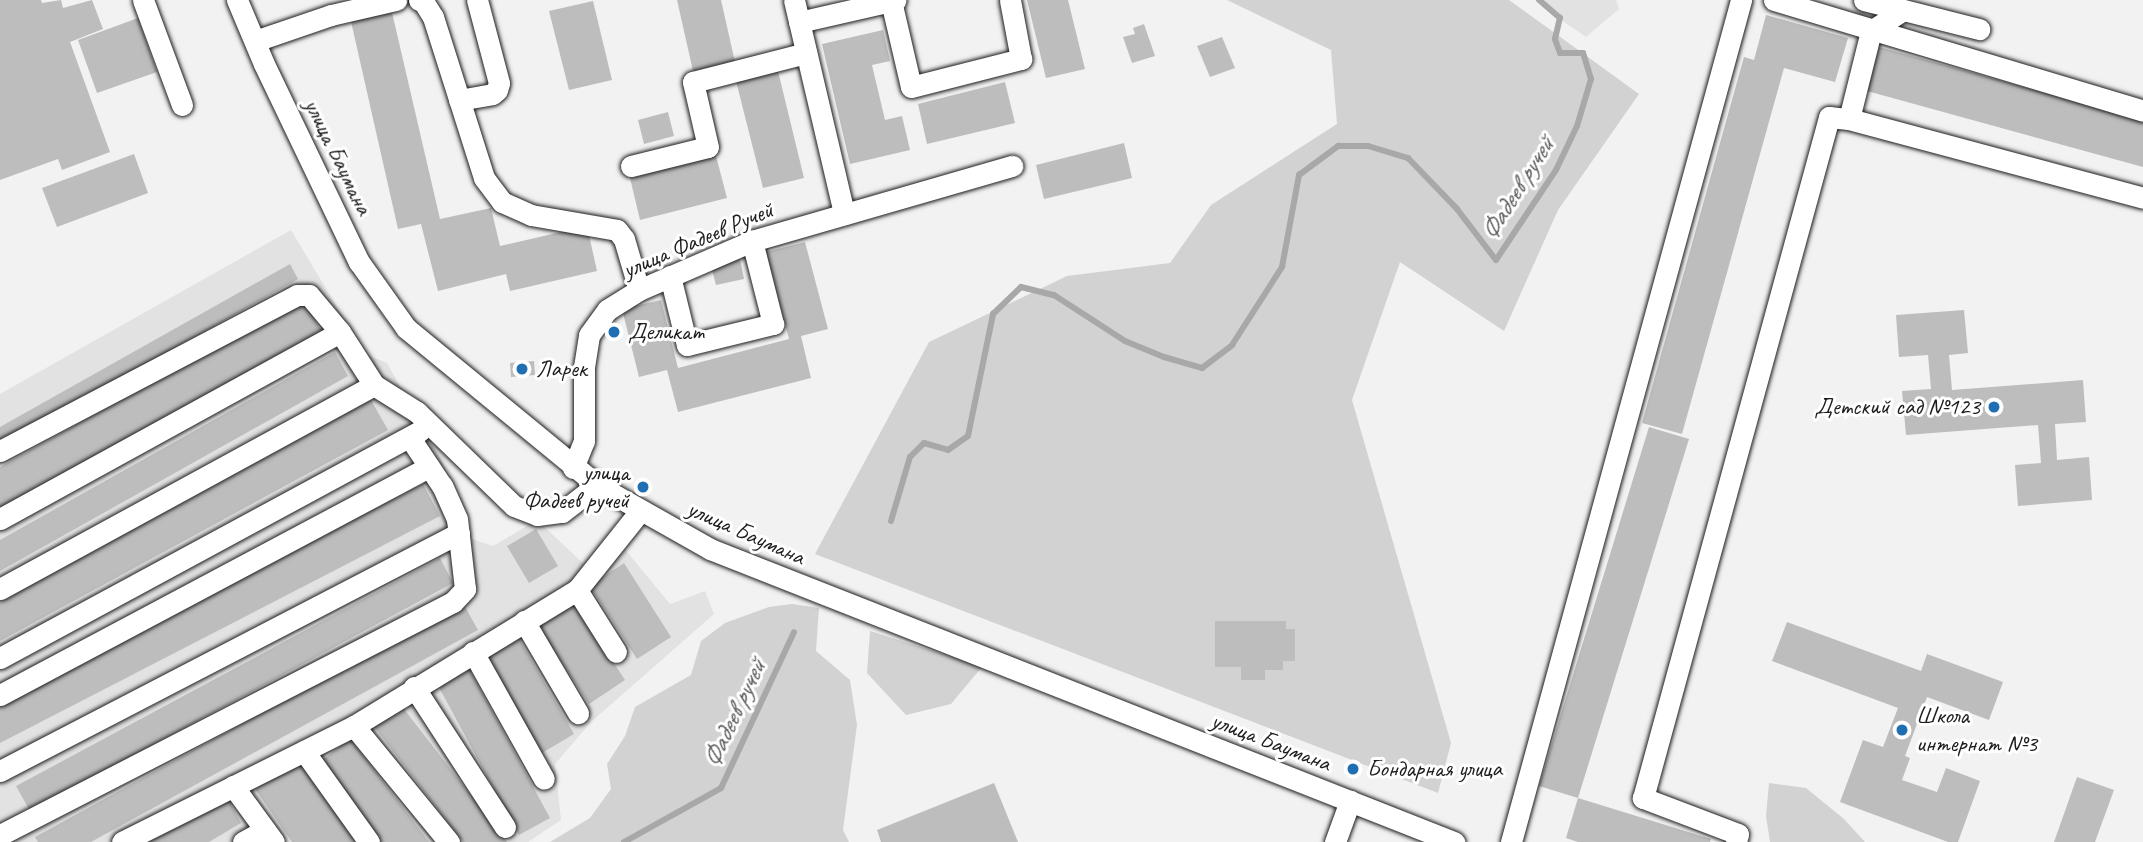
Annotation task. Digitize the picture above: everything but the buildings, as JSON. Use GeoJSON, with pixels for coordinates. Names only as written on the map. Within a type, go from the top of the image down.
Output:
{"type":"FeatureCollection","features":[{"type":"Feature","properties":{"kind":"street"},"geometry":{"type":"LineString","coordinates":[[143,0],[182,105]]}},
{"type":"Feature","properties":{"kind":"street","name":"улица Баумана"},"geometry":{"type":"LineString","coordinates":[[237,0],[359,262],[406,328],[573,468],[597,485],[710,550],[1454,842]]}},
{"type":"Feature","properties":{"kind":"street"},"geometry":{"type":"LineString","coordinates":[[255,41],[331,15],[396,0]]}},
{"type":"Feature","properties":{"kind":"street"},"geometry":{"type":"LineString","coordinates":[[419,0],[423,1],[433,17],[484,178],[502,202],[530,215],[617,230],[624,239],[639,290]]}},
{"type":"Feature","properties":{"kind":"street"},"geometry":{"type":"LineString","coordinates":[[459,100],[492,94],[499,83],[477,0]]}},
{"type":"Feature","properties":{"kind":"street"},"geometry":{"type":"LineString","coordinates":[[794,0],[844,214]]}},
{"type":"Feature","properties":{"kind":"street"},"geometry":{"type":"LineString","coordinates":[[799,22],[893,1],[911,87],[1021,59],[1010,0]]}},
{"type":"Feature","properties":{"kind":"street"},"geometry":{"type":"LineString","coordinates":[[1511,842],[1741,0]]}},
{"type":"Feature","properties":{"kind":"street"},"geometry":{"type":"LineString","coordinates":[[1774,0],[2143,111]]}},
{"type":"Feature","properties":{"kind":"street"},"geometry":{"type":"LineString","coordinates":[[1864,0],[1979,29]]}},
{"type":"Feature","properties":{"kind":"street"},"geometry":{"type":"LineString","coordinates":[[1849,119],[1871,31],[1903,10]]}},
{"type":"Feature","properties":{"kind":"street"},"geometry":{"type":"LineString","coordinates":[[631,166],[708,148],[694,82],[806,53]]}},
{"type":"Feature","properties":{"kind":"street"},"geometry":{"type":"LineString","coordinates":[[1736,842],[1738,834],[1643,797],[1829,117],[1849,119],[2143,198]]}},
{"type":"Feature","properties":{"kind":"street","name":"улица Фадеев Ручей"},"geometry":{"type":"LineString","coordinates":[[573,468],[584,441],[584,367],[589,335],[607,310],[639,290],[752,241],[1012,166]]}},
{"type":"Feature","properties":{"kind":"street"},"geometry":{"type":"LineString","coordinates":[[670,276],[687,345],[773,324],[752,241]]}},
{"type":"Feature","properties":{"kind":"street"},"geometry":{"type":"LineString","coordinates":[[0,451],[297,295],[309,295],[317,301],[340,331],[374,385],[396,396],[431,424],[514,506],[528,513],[546,515],[562,512],[597,485]]}},
{"type":"Feature","properties":{"kind":"street"},"geometry":{"type":"LineString","coordinates":[[0,519],[340,331]]}},
{"type":"Feature","properties":{"kind":"street"},"geometry":{"type":"LineString","coordinates":[[0,589],[374,385]]}},
{"type":"Feature","properties":{"kind":"street"},"geometry":{"type":"LineString","coordinates":[[0,658],[410,438],[431,424]]}},
{"type":"Feature","properties":{"kind":"street"},"geometry":{"type":"LineString","coordinates":[[3,834],[453,603],[465,589],[459,533],[452,504],[410,438]]}},
{"type":"Feature","properties":{"kind":"street"},"geometry":{"type":"LineString","coordinates":[[0,695],[429,467]]}},
{"type":"Feature","properties":{"kind":"street"},"geometry":{"type":"LineString","coordinates":[[122,842],[354,726],[577,590],[640,511]]}},
{"type":"Feature","properties":{"kind":"street"},"geometry":{"type":"LineString","coordinates":[[0,771],[459,533]]}},
{"type":"Feature","properties":{"kind":"street"},"geometry":{"type":"LineString","coordinates":[[577,590],[616,652]]}},
{"type":"Feature","properties":{"kind":"street"},"geometry":{"type":"LineString","coordinates":[[524,621],[578,713]]}},
{"type":"Feature","properties":{"kind":"street"},"geometry":{"type":"LineString","coordinates":[[473,652],[544,779]]}},
{"type":"Feature","properties":{"kind":"street"},"geometry":{"type":"LineString","coordinates":[[414,687],[505,827]]}},
{"type":"Feature","properties":{"kind":"street"},"geometry":{"type":"LineString","coordinates":[[354,726],[449,842]]}},
{"type":"Feature","properties":{"kind":"street"},"geometry":{"type":"LineString","coordinates":[[304,751],[369,842]]}},
{"type":"Feature","properties":{"kind":"street"},"geometry":{"type":"LineString","coordinates":[[233,786],[269,836],[243,842]]}},
{"type":"Feature","properties":{"kind":"street"},"geometry":{"type":"LineString","coordinates":[[1335,842],[1350,801]]}},
{"type":"Feature","properties":{"kind":"shaded area"},"geometry":{"type":"Polygon","coordinates":[[[1227,0],[1509,0],[1639,94],[1558,210],[1504,331],[1400,262],[1352,400],[1451,743],[1438,793],[815,554],[929,342],[1067,276],[1170,263],[1211,205],[1337,124],[1331,50],[1227,0]]]}},
{"type":"Feature","properties":{"kind":"shaded area"},"geometry":{"type":"Polygon","coordinates":[[[1545,0],[1616,0],[1619,9],[1586,37],[1557,17],[1545,0]]]}},
{"type":"Feature","properties":{"kind":"shaded area"},"geometry":{"type":"Polygon","coordinates":[[[291,230],[365,354],[387,363],[442,461],[472,539],[493,546],[537,520],[585,565],[623,547],[670,604],[705,591],[714,614],[591,722],[555,764],[561,820],[528,842],[0,842],[0,394],[291,230]]]}},
{"type":"Feature","properties":{"kind":"shaded area"},"geometry":{"type":"Polygon","coordinates":[[[792,604],[819,608],[816,651],[850,680],[857,725],[843,830],[849,842],[550,842],[590,818],[611,789],[607,764],[625,736],[635,707],[691,675],[701,641],[725,623],[769,607],[792,604]]]}},
{"type":"Feature","properties":{"kind":"shaded area"},"geometry":{"type":"Polygon","coordinates":[[[870,631],[952,657],[986,662],[951,704],[906,715],[867,673],[870,631]]]}},
{"type":"Feature","properties":{"kind":"shaded area"},"geometry":{"type":"Polygon","coordinates":[[[1769,783],[1806,788],[1844,819],[1865,842],[1770,842],[1766,816],[1769,783]]]}},
{"type":"Feature","properties":{"kind":"waterway","name":"Фадеев ручей"},"geometry":{"type":"LineString","coordinates":[[891,521],[910,457],[924,443],[948,450],[968,436],[993,314],[1021,287],[1054,295],[1125,341],[1164,357],[1202,368],[1232,345],[1282,267],[1299,175],[1338,146],[1368,146],[1408,158],[1457,209],[1496,260],[1556,170],[1577,126],[1591,79],[1583,53],[1560,53],[1555,39],[1560,18],[1539,0]]}},
{"type":"Feature","properties":{"kind":"waterway","name":"Фадеев ручей"},"geometry":{"type":"LineString","coordinates":[[624,842],[721,788],[794,632]]}},
{"type":"Feature","properties":{"kind":"place","name":"Деликат"},"geometry":{"type":"Point","coordinates":[614,332]}},
{"type":"Feature","properties":{"kind":"place","name":"Ларек"},"geometry":{"type":"Point","coordinates":[522,369]}},
{"type":"Feature","properties":{"kind":"place","name":"Детский сад №123"},"geometry":{"type":"Point","coordinates":[1994,407]}},
{"type":"Feature","properties":{"kind":"place","name":"улица Фадеев ручей"},"geometry":{"type":"Point","coordinates":[643,487]}},
{"type":"Feature","properties":{"kind":"place","name":"Школа интернат №3"},"geometry":{"type":"Point","coordinates":[1902,730]}},
{"type":"Feature","properties":{"kind":"place","name":"Бондарная улица"},"geometry":{"type":"Point","coordinates":[1353,769]}}]}
